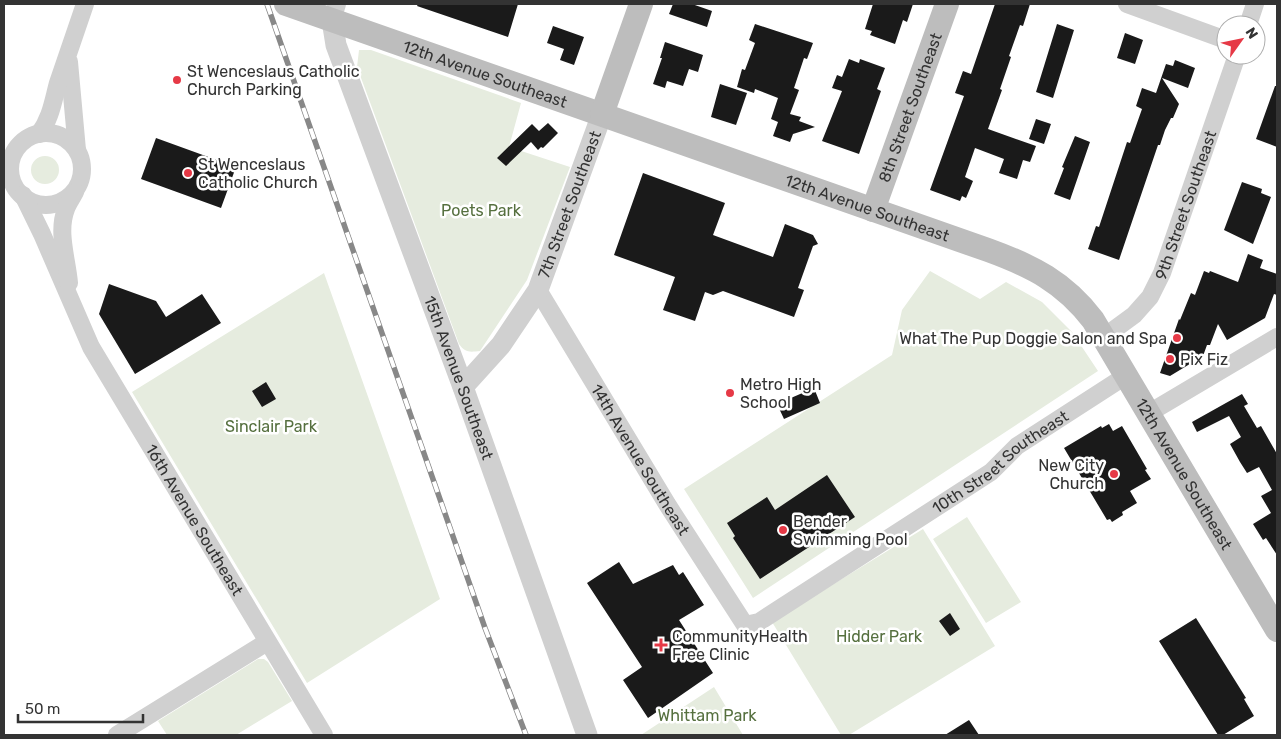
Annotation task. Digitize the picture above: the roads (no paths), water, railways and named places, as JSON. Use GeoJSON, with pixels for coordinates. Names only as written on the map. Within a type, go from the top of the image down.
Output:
{"type":"FeatureCollection","features":[{"type":"Feature","properties":{"kind":"main road","name":"12th Avenue Southeast"},"geometry":{"type":"LineString","coordinates":[[286,4],[335,12],[602,114],[988,250],[1033,269],[1051,279],[1081,304],[1104,337],[1277,630]]}},
{"type":"Feature","properties":{"kind":"main road","name":"7th Street Southeast"},"geometry":{"type":"LineString","coordinates":[[602,114],[641,4]]}},
{"type":"Feature","properties":{"kind":"main road","name":"8th Street Southeast"},"geometry":{"type":"LineString","coordinates":[[873,210],[946,4]]}},
{"type":"Feature","properties":{"kind":"street"},"geometry":{"type":"LineString","coordinates":[[39,134],[49,116],[85,4]]}},
{"type":"Feature","properties":{"kind":"street"},"geometry":{"type":"LineString","coordinates":[[1127,4],[1216,36]]}},
{"type":"Feature","properties":{"kind":"street","name":"15th Avenue Southeast"},"geometry":{"type":"LineString","coordinates":[[335,12],[336,45],[463,388],[587,735]]}},
{"type":"Feature","properties":{"kind":"street"},"geometry":{"type":"LineString","coordinates":[[68,52],[77,150]]}},
{"type":"Feature","properties":{"kind":"street","name":"9th Street Southeast"},"geometry":{"type":"LineString","coordinates":[[1104,337],[1134,315],[1150,298],[1162,273],[1234,65]]}},
{"type":"Feature","properties":{"kind":"street","name":"7th Street Southeast"},"geometry":{"type":"LineString","coordinates":[[463,388],[501,345],[538,290],[602,114]]}},
{"type":"Feature","properties":{"kind":"street"},"geometry":{"type":"LineString","coordinates":[[50,133],[70,142],[77,150],[82,161],[82,174],[78,185],[71,195],[61,202],[49,205],[37,203],[15,188],[10,167],[13,155],[12,146],[39,134],[50,133]]}},
{"type":"Feature","properties":{"kind":"street","name":"16th Avenue Southeast"},"geometry":{"type":"LineString","coordinates":[[71,301],[63,240],[63,221],[66,209],[78,185]]}},
{"type":"Feature","properties":{"kind":"street","name":"16th Avenue Southeast"},"geometry":{"type":"LineString","coordinates":[[15,188],[71,301],[90,347],[324,735]]}},
{"type":"Feature","properties":{"kind":"street","name":"14th Avenue Southeast"},"geometry":{"type":"LineString","coordinates":[[538,290],[667,504],[745,625]]}},
{"type":"Feature","properties":{"kind":"street"},"geometry":{"type":"LineString","coordinates":[[1149,413],[1277,338]]}},
{"type":"Feature","properties":{"kind":"street","name":"10th Street Southeast"},"geometry":{"type":"LineString","coordinates":[[745,625],[759,622],[991,472],[1017,446],[1031,436],[1127,375]]}},
{"type":"Feature","properties":{"kind":"street"},"geometry":{"type":"LineString","coordinates":[[116,735],[267,642]]}},
{"type":"Feature","properties":{"kind":"railway"},"geometry":{"type":"LineString","coordinates":[[267,4],[485,628],[526,735]]}},
{"type":"Feature","properties":{"kind":"place","name":"St Wenceslaus Catholic Church Parking"},"geometry":{"type":"Point","coordinates":[177,80]}},
{"type":"Feature","properties":{"kind":"place","name":"St Wenceslaus Catholic Church"},"geometry":{"type":"Point","coordinates":[188,173]}},
{"type":"Feature","properties":{"kind":"place","name":"What The Pup Doggie Salon and Spa"},"geometry":{"type":"Point","coordinates":[1177,338]}},
{"type":"Feature","properties":{"kind":"place","name":"Pix Fiz"},"geometry":{"type":"Point","coordinates":[1170,359]}},
{"type":"Feature","properties":{"kind":"place","name":"Metro High School"},"geometry":{"type":"Point","coordinates":[730,393]}},
{"type":"Feature","properties":{"kind":"place","name":"New City Church"},"geometry":{"type":"Point","coordinates":[1114,474]}},
{"type":"Feature","properties":{"kind":"place","name":"Bender Swimming Pool"},"geometry":{"type":"Point","coordinates":[783,530]}},
{"type":"Feature","properties":{"kind":"place","name":"CommunityHealth Free Clinic"},"geometry":{"type":"Point","coordinates":[661,645]}},
{"type":"Feature","properties":{"kind":"park label","name":"Poets Park"},"geometry":{"type":"Point","coordinates":[481,210]}},
{"type":"Feature","properties":{"kind":"park label","name":"Sinclair Park"},"geometry":{"type":"Point","coordinates":[271,426]}},
{"type":"Feature","properties":{"kind":"park label","name":"Hidder Park"},"geometry":{"type":"Point","coordinates":[879,636]}},
{"type":"Feature","properties":{"kind":"park label","name":"Whittam Park"},"geometry":{"type":"Point","coordinates":[707,715]}}]}
